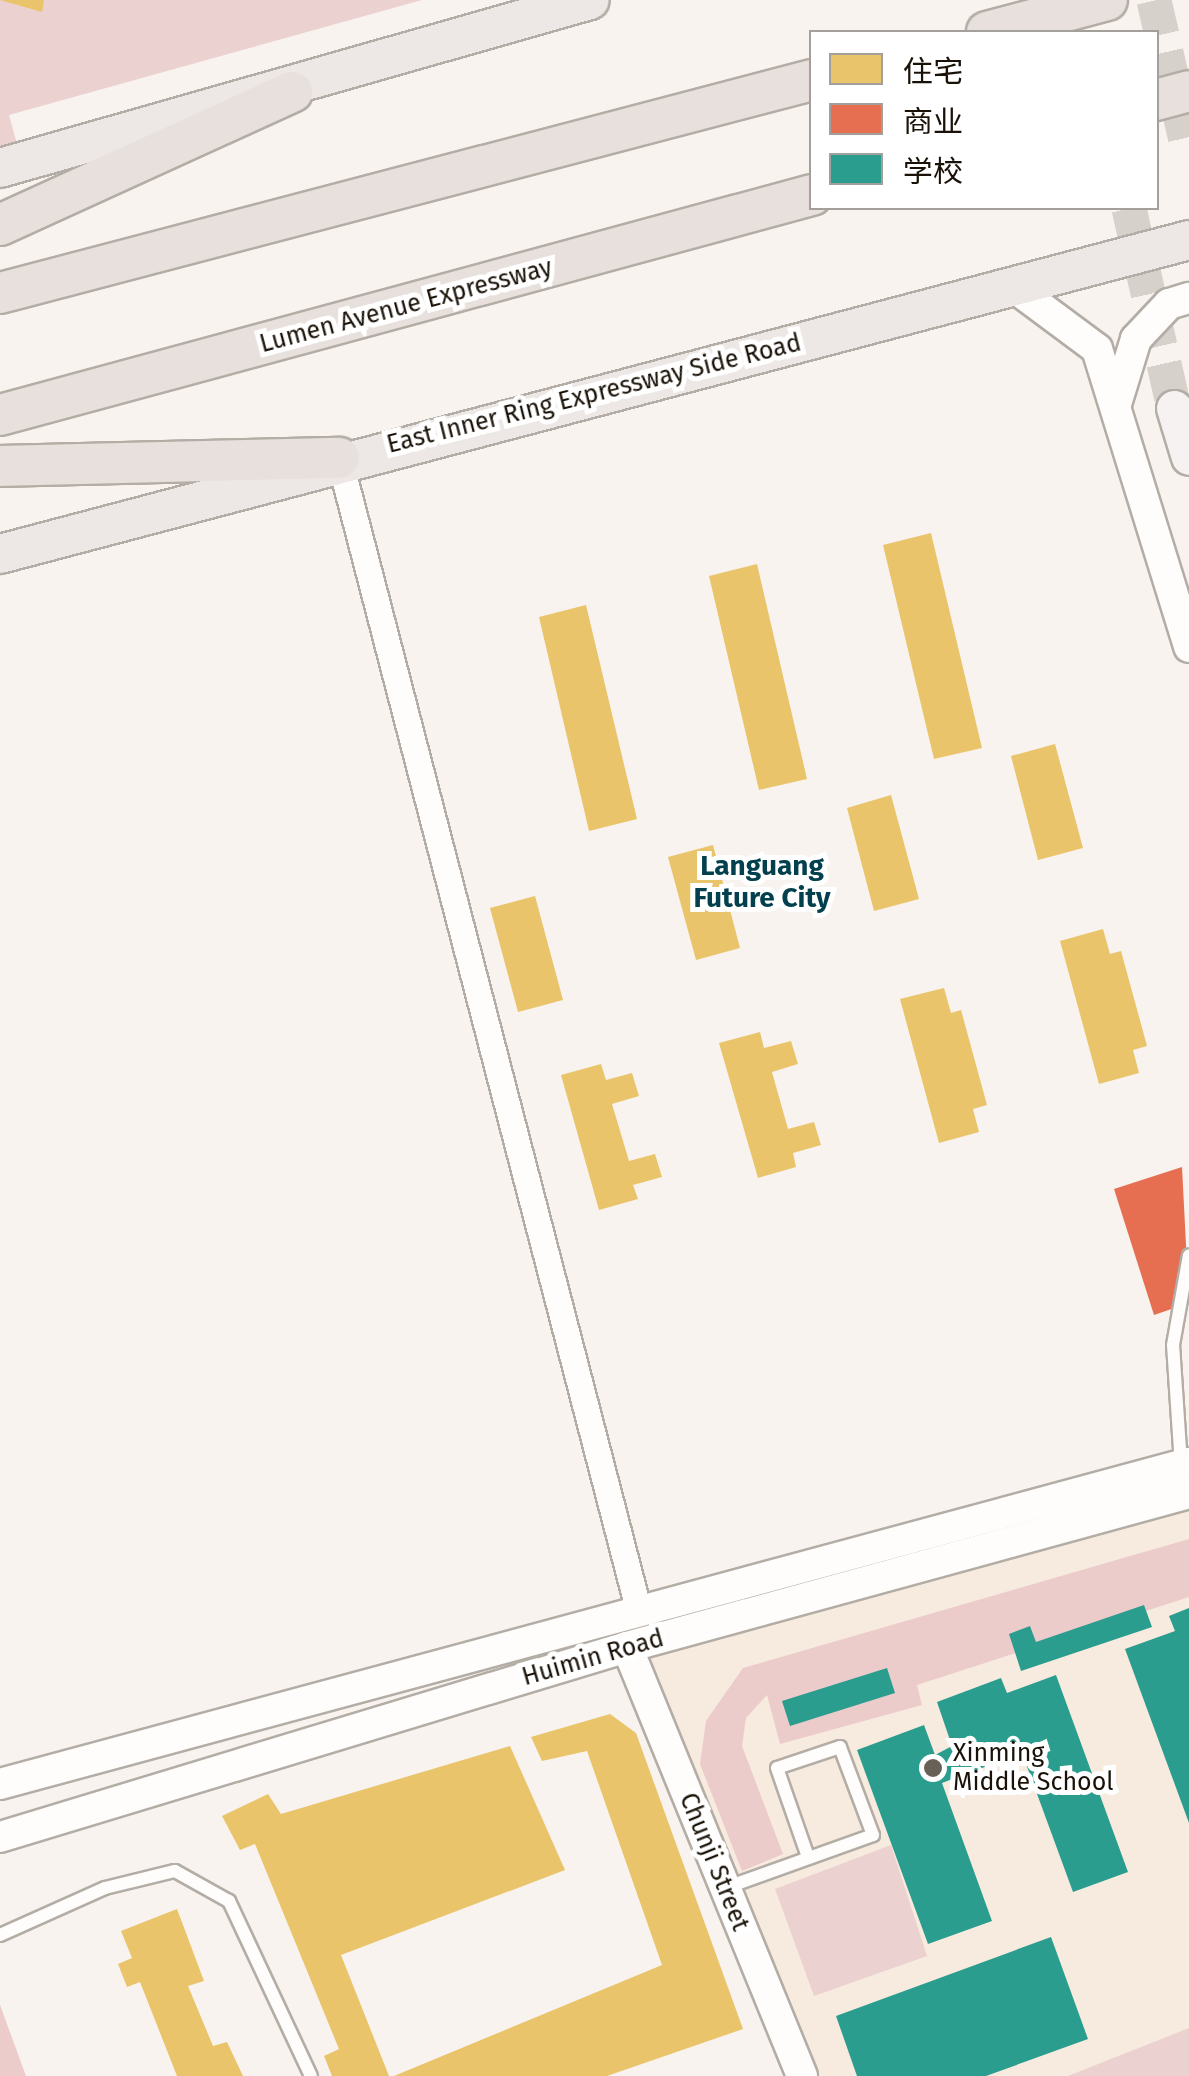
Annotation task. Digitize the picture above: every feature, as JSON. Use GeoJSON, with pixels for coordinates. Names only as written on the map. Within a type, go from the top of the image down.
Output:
{"type":"FeatureCollection","features":[{"type":"Feature","properties":{"kind":"highway"},"geometry":{"type":"LineString","coordinates":[[995,30],[1107,0]]}},
{"type":"Feature","properties":{"kind":"highway"},"geometry":{"type":"LineString","coordinates":[[0,293],[809,81]]}},
{"type":"Feature","properties":{"kind":"highway"},"geometry":{"type":"LineString","coordinates":[[1159,99],[1189,91]]}},
{"type":"Feature","properties":{"kind":"highway"},"geometry":{"type":"LineString","coordinates":[[0,225],[292,92]]}},
{"type":"Feature","properties":{"kind":"highway","name":"Lumen Avenue Expressway"},"geometry":{"type":"LineString","coordinates":[[0,414],[809,195]]}},
{"type":"Feature","properties":{"kind":"highway"},"geometry":{"type":"LineString","coordinates":[[0,466],[339,458]]}},
{"type":"Feature","properties":{"kind":"main road"},"geometry":{"type":"LineString","coordinates":[[0,168],[292,92],[590,0]]}},
{"type":"Feature","properties":{"kind":"main road","name":"East Inner Ring Expressway Side Road"},"geometry":{"type":"LineString","coordinates":[[0,554],[339,458],[1015,288],[1189,240]]}},
{"type":"Feature","properties":{"kind":"main road"},"geometry":{"type":"LineString","coordinates":[[1174,408],[1189,458]]}},
{"type":"Feature","properties":{"kind":"street"},"geometry":{"type":"LineString","coordinates":[[1015,288],[1097,348],[1189,647]]}},
{"type":"Feature","properties":{"kind":"street"},"geometry":{"type":"LineString","coordinates":[[1116,404],[1136,339],[1169,304],[1189,298]]}},
{"type":"Feature","properties":{"kind":"street"},"geometry":{"type":"LineString","coordinates":[[339,458],[639,1612]]}},
{"type":"Feature","properties":{"kind":"street","name":"Huimin Road"},"geometry":{"type":"LineString","coordinates":[[0,1784],[639,1612],[1186,1474]]}},
{"type":"Feature","properties":{"kind":"street","name":"Huimin Road"},"geometry":{"type":"LineString","coordinates":[[0,1836],[1186,1474]]}},
{"type":"Feature","properties":{"kind":"street","name":"Chunji Street"},"geometry":{"type":"LineString","coordinates":[[627,1647],[802,2076]]}},
{"type":"Feature","properties":{"kind":"lane"},"geometry":{"type":"LineString","coordinates":[[1186,1474],[1173,1345],[1189,1255]]}},
{"type":"Feature","properties":{"kind":"lane"},"geometry":{"type":"LineString","coordinates":[[726,1888],[873,1835],[840,1747],[777,1768],[808,1857]]}},
{"type":"Feature","properties":{"kind":"lane"},"geometry":{"type":"LineString","coordinates":[[0,1936],[106,1888],[175,1871],[229,1901],[311,2076]]}},
{"type":"Feature","properties":{"kind":"shaded area"},"geometry":{"type":"Polygon","coordinates":[[[0,0],[422,0],[9,115],[22,162],[0,168],[0,0]]]}},
{"type":"Feature","properties":{"kind":"shaded area","name":"Xinming Middle School"},"geometry":{"type":"Polygon","coordinates":[[[1189,1502],[1189,2076],[802,2076],[627,1647],[1189,1502]]]}},
{"type":"Feature","properties":{"kind":"shaded area"},"geometry":{"type":"Polygon","coordinates":[[[1189,1539],[1189,1597],[917,1685],[922,1705],[780,1744],[767,1695],[746,1718],[742,1746],[783,1854],[742,1871],[700,1764],[706,1721],[743,1668],[1189,1539]]]}},
{"type":"Feature","properties":{"kind":"shaded area"},"geometry":{"type":"Polygon","coordinates":[[[891,1845],[927,1956],[814,1996],[775,1889],[891,1845]]]}},
{"type":"Feature","properties":{"kind":"shaded area"},"geometry":{"type":"Polygon","coordinates":[[[0,2005],[26,2076],[0,2076],[0,2005]]]}},
{"type":"Feature","properties":{"kind":"shaded area"},"geometry":{"type":"Polygon","coordinates":[[[1189,2028],[1189,2076],[1068,2076],[1189,2028]]]}},
{"type":"Feature","properties":{"kind":"building: 住宅"},"geometry":{"type":"Polygon","coordinates":[[[0,0],[44,0],[42,12],[0,0]]]}},
{"type":"Feature","properties":{"kind":"building: 住宅"},"geometry":{"type":"Polygon","coordinates":[[[931,533],[982,748],[934,759],[883,545],[931,533]]]}},
{"type":"Feature","properties":{"kind":"building: 住宅"},"geometry":{"type":"Polygon","coordinates":[[[757,564],[807,779],[759,790],[709,576],[757,564]]]}},
{"type":"Feature","properties":{"kind":"building: 住宅"},"geometry":{"type":"Polygon","coordinates":[[[586,605],[637,819],[589,831],[539,617],[586,605]]]}},
{"type":"Feature","properties":{"kind":"building: 住宅"},"geometry":{"type":"Polygon","coordinates":[[[1055,744],[1083,848],[1038,860],[1011,756],[1055,744]]]}},
{"type":"Feature","properties":{"kind":"building: 住宅"},"geometry":{"type":"Polygon","coordinates":[[[891,795],[919,899],[874,911],[847,808],[891,795]]]}},
{"type":"Feature","properties":{"kind":"building: 住宅"},"geometry":{"type":"Polygon","coordinates":[[[713,845],[740,948],[696,960],[668,857],[713,845]]]}},
{"type":"Feature","properties":{"kind":"building: 住宅"},"geometry":{"type":"Polygon","coordinates":[[[535,896],[563,1000],[518,1012],[490,908],[535,896]]]}},
{"type":"Feature","properties":{"kind":"building: 住宅"},"geometry":{"type":"Polygon","coordinates":[[[1103,929],[1110,954],[1121,951],[1147,1046],[1133,1050],[1139,1073],[1099,1084],[1060,941],[1103,929]]]}},
{"type":"Feature","properties":{"kind":"building: 住宅"},"geometry":{"type":"Polygon","coordinates":[[[944,988],[951,1013],[961,1010],[987,1105],[973,1109],[979,1132],[939,1143],[900,999],[944,988]]]}},
{"type":"Feature","properties":{"kind":"building: 住宅"},"geometry":{"type":"Polygon","coordinates":[[[760,1032],[764,1048],[791,1041],[798,1064],[772,1072],[788,1129],[814,1122],[821,1145],[793,1153],[796,1167],[758,1178],[719,1043],[760,1032]]]}},
{"type":"Feature","properties":{"kind":"building: 住宅"},"geometry":{"type":"Polygon","coordinates":[[[601,1064],[606,1080],[632,1073],[639,1096],[612,1104],[629,1161],[655,1154],[662,1177],[633,1185],[638,1199],[599,1210],[561,1075],[601,1064]]]}},
{"type":"Feature","properties":{"kind":"building: 住宅"},"geometry":{"type":"Polygon","coordinates":[[[610,1714],[636,1733],[743,2029],[607,2076],[394,2076],[662,1965],[587,1751],[542,1761],[531,1737],[610,1714]]]}},
{"type":"Feature","properties":{"kind":"building: 住宅"},"geometry":{"type":"Polygon","coordinates":[[[510,1746],[565,1870],[341,1955],[389,2076],[332,2076],[324,2056],[339,2049],[255,1844],[240,1850],[222,1816],[268,1794],[281,1814],[510,1746]]]}},
{"type":"Feature","properties":{"kind":"building: 住宅"},"geometry":{"type":"Polygon","coordinates":[[[177,1909],[204,1981],[188,1986],[213,2046],[227,2042],[243,2076],[177,2076],[140,1982],[127,1987],[118,1964],[132,1958],[121,1931],[177,1909]]]}},
{"type":"Feature","properties":{"kind":"building: 商业"},"geometry":{"type":"Polygon","coordinates":[[[1182,1167],[1189,1303],[1154,1315],[1114,1189],[1182,1167]]]}},
{"type":"Feature","properties":{"kind":"building: 学校"},"geometry":{"type":"Polygon","coordinates":[[[1144,1605],[1152,1627],[1021,1671],[1009,1634],[1030,1626],[1036,1642],[1144,1605]]]}},
{"type":"Feature","properties":{"kind":"building: 学校"},"geometry":{"type":"Polygon","coordinates":[[[1189,1608],[1189,1823],[1125,1649],[1175,1631],[1169,1616],[1189,1608]]]}},
{"type":"Feature","properties":{"kind":"building: 学校"},"geometry":{"type":"Polygon","coordinates":[[[887,1668],[895,1693],[790,1726],[782,1701],[887,1668]]]}},
{"type":"Feature","properties":{"kind":"building: 学校"},"geometry":{"type":"Polygon","coordinates":[[[1056,1675],[1128,1872],[1073,1892],[1022,1753],[942,1783],[992,1921],[928,1944],[857,1750],[924,1725],[935,1755],[952,1746],[937,1702],[1001,1678],[1007,1693],[1056,1675]]]}},
{"type":"Feature","properties":{"kind":"building: 学校"},"geometry":{"type":"Polygon","coordinates":[[[1051,1937],[1088,2039],[986,2076],[857,2076],[836,2016],[1051,1937]]]}},
{"type":"Feature","properties":{"kind":"tunnel"},"geometry":{"type":"LineString","coordinates":[[1154,0],[1189,153]]}},
{"type":"Feature","properties":{"kind":"tunnel"},"geometry":{"type":"LineString","coordinates":[[1129,210],[1174,408]]}},
{"type":"Feature","properties":{"kind":"place","name":"Xinming Middle School"},"geometry":{"type":"Point","coordinates":[933,1768]}},
{"type":"Feature","properties":{"kind":"district","name":"Languang Future City"},"geometry":{"type":"Point","coordinates":[762,882]}}]}
